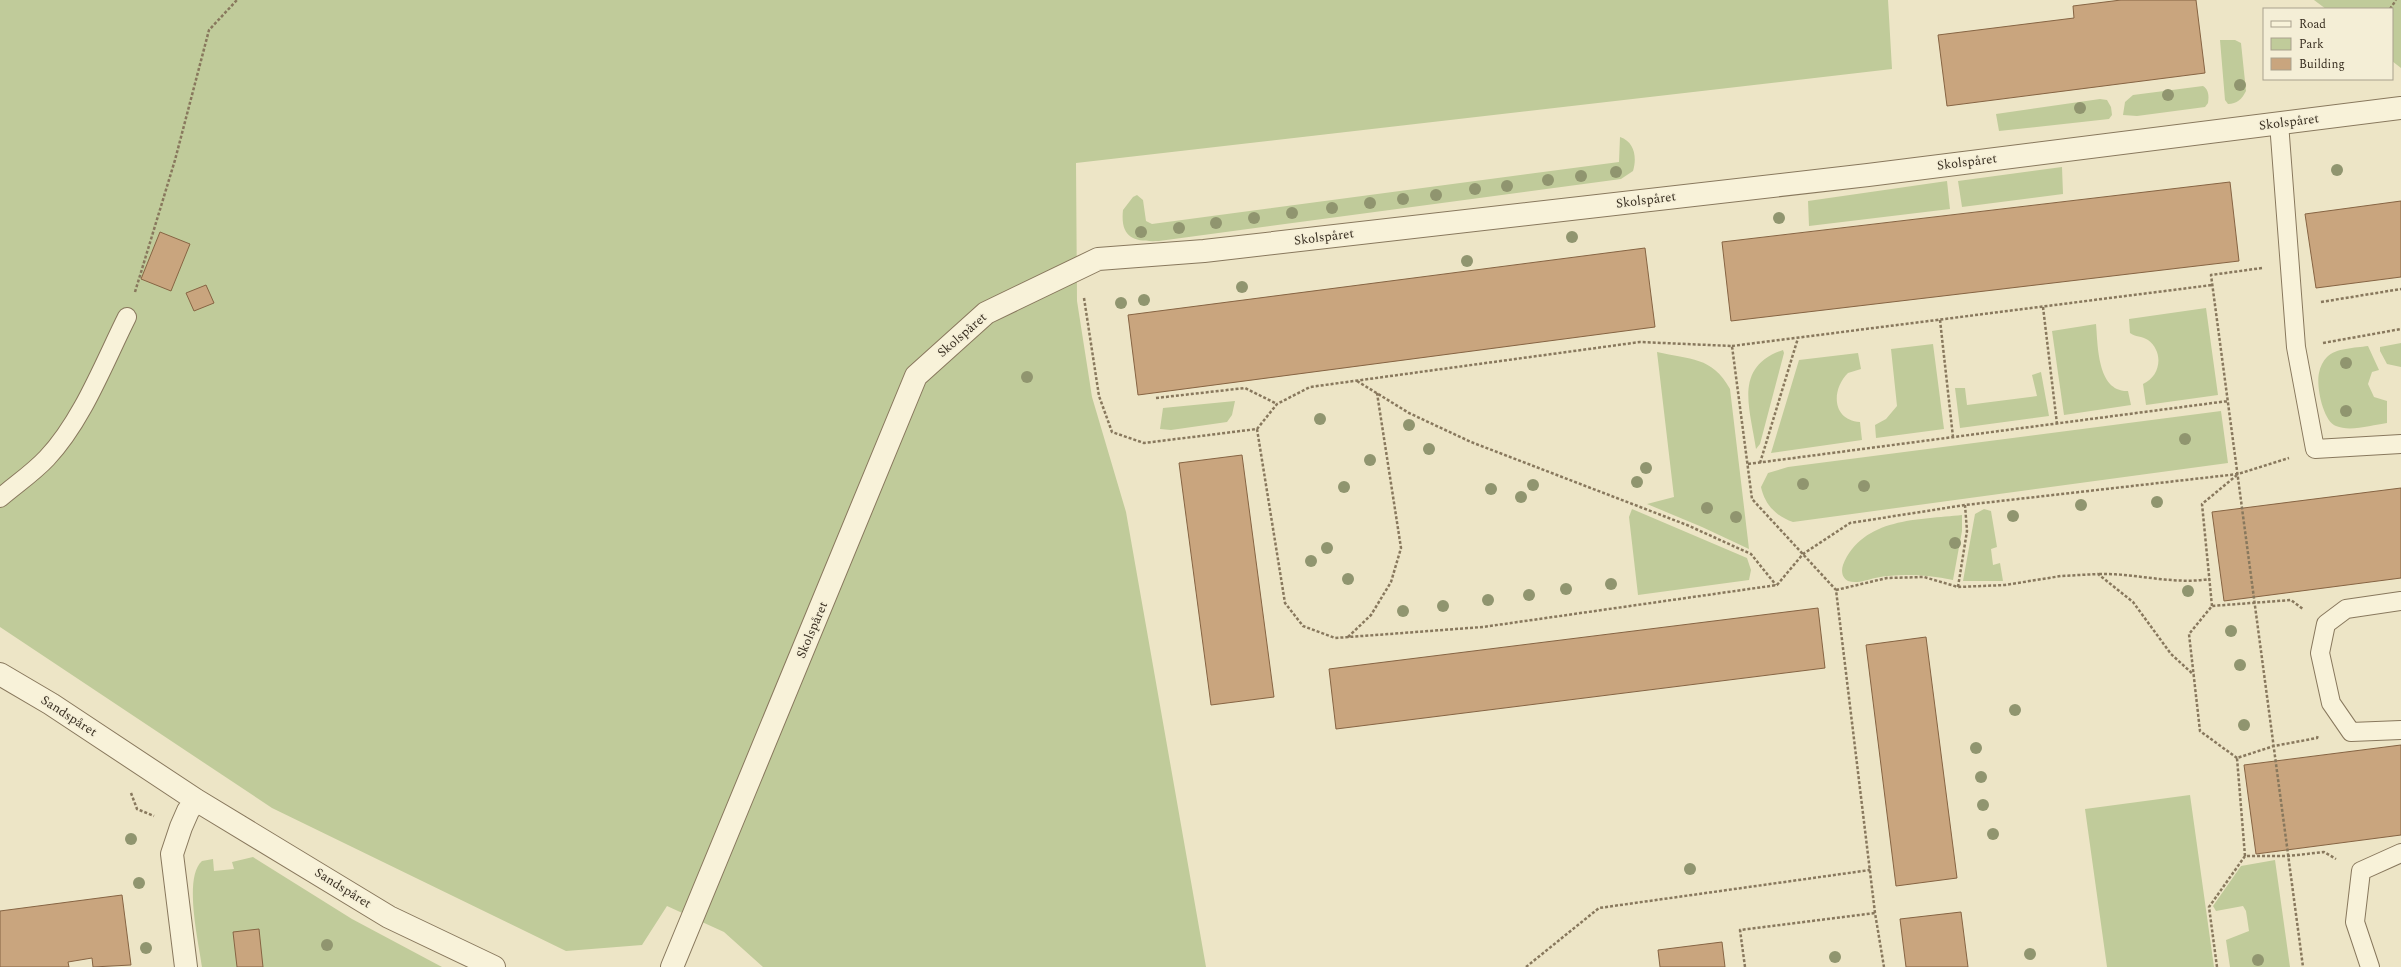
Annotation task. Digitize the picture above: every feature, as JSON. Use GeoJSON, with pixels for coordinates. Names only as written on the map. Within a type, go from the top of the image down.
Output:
{"type":"FeatureCollection","features":[{"type":"Feature","properties":{"kind":"street","name":"Skolspåret"},"geometry":{"type":"LineString","coordinates":[[672,967],[916,376],[986,313],[1098,259],[1204,251],[1876,174],[2401,108]]}},
{"type":"Feature","properties":{"kind":"street","name":"Sandspåret"},"geometry":{"type":"LineString","coordinates":[[0,674],[51,704],[196,800],[389,917],[494,967]]}},
{"type":"Feature","properties":{"kind":"street"},"geometry":{"type":"LineString","coordinates":[[186,967],[172,854],[180,827],[188,811],[196,800]]}},
{"type":"Feature","properties":{"kind":"lane"},"geometry":{"type":"LineString","coordinates":[[2279,123],[2296,347],[2315,449],[2401,444]]}},
{"type":"Feature","properties":{"kind":"lane"},"geometry":{"type":"LineString","coordinates":[[0,498],[46,458],[64,437],[79,412],[127,317]]}},
{"type":"Feature","properties":{"kind":"lane"},"geometry":{"type":"LineString","coordinates":[[2401,601],[2346,609],[2326,624],[2320,653],[2331,703],[2351,732],[2401,730]]}},
{"type":"Feature","properties":{"kind":"lane"},"geometry":{"type":"LineString","coordinates":[[2370,967],[2355,922],[2361,872],[2401,853]]}},
{"type":"Feature","properties":{"kind":"path"},"geometry":{"type":"LineString","coordinates":[[127,317],[175,160],[209,30],[237,0]]}},
{"type":"Feature","properties":{"kind":"path"},"geometry":{"type":"LineString","coordinates":[[2289,264],[2211,275],[2303,967]]}},
{"type":"Feature","properties":{"kind":"path"},"geometry":{"type":"LineString","coordinates":[[1079,268],[1099,396],[1112,432],[1144,443],[1257,429],[1277,404],[1310,387],[1640,342],[1732,346],[2212,285]]}},
{"type":"Feature","properties":{"kind":"path"},"geometry":{"type":"LineString","coordinates":[[2292,306],[2401,289]]}},
{"type":"Feature","properties":{"kind":"path"},"geometry":{"type":"LineString","coordinates":[[2043,307],[2057,424]]}},
{"type":"Feature","properties":{"kind":"path"},"geometry":{"type":"LineString","coordinates":[[1940,320],[1953,437]]}},
{"type":"Feature","properties":{"kind":"path"},"geometry":{"type":"LineString","coordinates":[[2296,347],[2401,329]]}},
{"type":"Feature","properties":{"kind":"path"},"geometry":{"type":"LineString","coordinates":[[1760,463],[1798,338]]}},
{"type":"Feature","properties":{"kind":"path"},"geometry":{"type":"LineString","coordinates":[[1732,346],[1752,499],[1836,590],[1875,913],[1884,967]]}},
{"type":"Feature","properties":{"kind":"path"},"geometry":{"type":"LineString","coordinates":[[1357,381],[1409,413],[1471,442],[1680,522],[1750,554],[1777,585]]}},
{"type":"Feature","properties":{"kind":"path"},"geometry":{"type":"LineString","coordinates":[[1156,398],[1245,388],[1277,404]]}},
{"type":"Feature","properties":{"kind":"path"},"geometry":{"type":"LineString","coordinates":[[1348,637],[1371,615],[1391,582],[1401,548],[1377,393]]}},
{"type":"Feature","properties":{"kind":"path"},"geometry":{"type":"LineString","coordinates":[[1748,464],[2228,401]]}},
{"type":"Feature","properties":{"kind":"path"},"geometry":{"type":"LineString","coordinates":[[1257,429],[1285,603],[1303,626],[1335,638],[1483,627],[1777,585],[1803,554],[1850,523],[1965,506],[2238,474],[2315,449]]}},
{"type":"Feature","properties":{"kind":"path"},"geometry":{"type":"LineString","coordinates":[[2217,967],[2209,907],[2245,856],[2237,758],[2200,731],[2189,634],[2212,606],[2202,504],[2238,474]]}},
{"type":"Feature","properties":{"kind":"path"},"geometry":{"type":"LineString","coordinates":[[1958,587],[1967,531],[1965,506]]}},
{"type":"Feature","properties":{"kind":"path"},"geometry":{"type":"LineString","coordinates":[[1836,590],[1887,578],[1924,577],[1958,587],[2005,585],[2061,576],[2098,574],[2122,574],[2157,580],[2191,582],[2210,579]]}},
{"type":"Feature","properties":{"kind":"path"},"geometry":{"type":"LineString","coordinates":[[2098,574],[2133,602],[2171,654],[2194,675]]}},
{"type":"Feature","properties":{"kind":"path"},"geometry":{"type":"LineString","coordinates":[[2212,606],[2291,600],[2326,624]]}},
{"type":"Feature","properties":{"kind":"path"},"geometry":{"type":"LineString","coordinates":[[2237,758],[2274,746],[2317,738],[2331,703]]}},
{"type":"Feature","properties":{"kind":"path"},"geometry":{"type":"LineString","coordinates":[[2245,856],[2288,856],[2324,852],[2361,872]]}},
{"type":"Feature","properties":{"kind":"path"},"geometry":{"type":"LineString","coordinates":[[1526,967],[1599,908],[1870,870]]}},
{"type":"Feature","properties":{"kind":"path"},"geometry":{"type":"LineString","coordinates":[[1745,967],[1740,930],[1875,913]]}},
{"type":"Feature","properties":{"kind":"green space"},"geometry":{"type":"Polygon","coordinates":[[[0,0],[1888,0],[1892,69],[1076,163],[1077,301],[1092,397],[1126,512],[1206,967],[763,967],[724,932],[667,906],[642,945],[566,951],[272,808],[0,627],[0,0]]]}},
{"type":"Feature","properties":{"kind":"green space"},"geometry":{"type":"Polygon","coordinates":[[[2314,0],[2401,0],[2401,68],[2393,62],[2393,8],[2325,8],[2314,0]]]}},
{"type":"Feature","properties":{"kind":"green space"},"geometry":{"type":"Polygon","coordinates":[[[2220,40],[2235,40],[2241,43],[2246,91],[2239,100],[2231,104],[2228,104],[2225,100],[2220,40]]]}},
{"type":"Feature","properties":{"kind":"green space"},"geometry":{"type":"Polygon","coordinates":[[[2203,86],[2207,91],[2208,96],[2208,103],[2205,107],[2137,116],[2123,115],[2125,102],[2133,95],[2203,86]]]}},
{"type":"Feature","properties":{"kind":"green space"},"geometry":{"type":"Polygon","coordinates":[[[2100,99],[2107,100],[2111,107],[2112,115],[2109,119],[1999,131],[1996,114],[2100,99]]]}},
{"type":"Feature","properties":{"kind":"green space"},"geometry":{"type":"Polygon","coordinates":[[[1620,137],[1629,143],[1635,156],[1633,171],[1621,179],[1159,241],[1142,241],[1136,239],[1126,232],[1124,227],[1123,210],[1133,197],[1137,195],[1143,200],[1146,221],[1152,224],[1619,162],[1620,137]]]}},
{"type":"Feature","properties":{"kind":"green space"},"geometry":{"type":"Polygon","coordinates":[[[2062,167],[2063,194],[1962,207],[1958,181],[2062,167]]]}},
{"type":"Feature","properties":{"kind":"green space"},"geometry":{"type":"Polygon","coordinates":[[[1947,181],[1950,209],[1809,226],[1808,201],[1947,181]]]}},
{"type":"Feature","properties":{"kind":"green space"},"geometry":{"type":"Polygon","coordinates":[[[2206,308],[2218,395],[2146,405],[2143,384],[2154,375],[2157,370],[2158,357],[2153,345],[2148,340],[2130,333],[2129,319],[2206,308]]]}},
{"type":"Feature","properties":{"kind":"green space"},"geometry":{"type":"Polygon","coordinates":[[[2096,324],[2099,355],[2105,376],[2110,384],[2118,389],[2128,391],[2131,405],[2064,415],[2052,331],[2096,324]]]}},
{"type":"Feature","properties":{"kind":"green space"},"geometry":{"type":"Polygon","coordinates":[[[2401,343],[2401,367],[2387,364],[2380,351],[2380,347],[2401,343]]]}},
{"type":"Feature","properties":{"kind":"green space"},"geometry":{"type":"Polygon","coordinates":[[[1933,344],[1944,429],[1876,438],[1875,425],[1886,419],[1897,406],[1891,349],[1933,344]]]}},
{"type":"Feature","properties":{"kind":"green space"},"geometry":{"type":"Polygon","coordinates":[[[2368,346],[2379,370],[2372,372],[2368,384],[2374,397],[2387,401],[2387,423],[2354,428],[2342,428],[2336,426],[2331,423],[2327,417],[2320,394],[2318,379],[2321,366],[2327,357],[2335,352],[2368,346]]]}},
{"type":"Feature","properties":{"kind":"green space"},"geometry":{"type":"Polygon","coordinates":[[[1783,350],[1784,353],[1760,444],[1756,449],[1748,390],[1751,378],[1757,367],[1767,357],[1783,350]]]}},
{"type":"Feature","properties":{"kind":"green space"},"geometry":{"type":"Polygon","coordinates":[[[1657,352],[1699,361],[1708,365],[1716,370],[1730,389],[1749,549],[1647,504],[1674,497],[1657,352]]]}},
{"type":"Feature","properties":{"kind":"green space"},"geometry":{"type":"Polygon","coordinates":[[[1858,353],[1861,369],[1848,373],[1842,380],[1837,395],[1837,403],[1839,410],[1844,416],[1851,420],[1860,422],[1862,440],[1771,453],[1799,360],[1858,353]]]}},
{"type":"Feature","properties":{"kind":"green space"},"geometry":{"type":"Polygon","coordinates":[[[2041,372],[2049,416],[1960,428],[1955,388],[1965,388],[1967,405],[2037,396],[2032,375],[2041,372]]]}},
{"type":"Feature","properties":{"kind":"green space"},"geometry":{"type":"Polygon","coordinates":[[[1235,401],[1232,415],[1227,422],[1171,430],[1160,429],[1163,408],[1235,401]]]}},
{"type":"Feature","properties":{"kind":"green space"},"geometry":{"type":"Polygon","coordinates":[[[2221,411],[2228,463],[1793,522],[1781,517],[1772,509],[1765,499],[1761,487],[1768,473],[1788,467],[2221,411]]]}},
{"type":"Feature","properties":{"kind":"green space"},"geometry":{"type":"Polygon","coordinates":[[[1632,509],[1747,558],[1751,570],[1749,580],[1638,595],[1629,517],[1632,509]]]}},
{"type":"Feature","properties":{"kind":"green space"},"geometry":{"type":"Polygon","coordinates":[[[1984,509],[1991,511],[1997,547],[1991,549],[1993,565],[2000,563],[2003,581],[1963,581],[1975,514],[1984,509]]]}},
{"type":"Feature","properties":{"kind":"green space"},"geometry":{"type":"Polygon","coordinates":[[[1962,515],[1962,531],[1953,580],[1904,575],[1885,576],[1854,582],[1846,580],[1843,576],[1843,565],[1852,549],[1864,538],[1878,529],[1911,520],[1962,515]]]}},
{"type":"Feature","properties":{"kind":"green space"},"geometry":{"type":"Polygon","coordinates":[[[2190,795],[2214,967],[2107,967],[2085,809],[2190,795]]]}},
{"type":"Feature","properties":{"kind":"green space"},"geometry":{"type":"Polygon","coordinates":[[[253,857],[352,919],[442,967],[202,967],[193,896],[196,869],[202,861],[213,859],[214,871],[234,869],[232,862],[253,857]]]}},
{"type":"Feature","properties":{"kind":"green space"},"geometry":{"type":"Polygon","coordinates":[[[2275,860],[2290,967],[2230,967],[2226,940],[2249,931],[2246,911],[2243,906],[2216,911],[2213,906],[2241,866],[2275,860]]]}},
{"type":"Feature","properties":{"kind":"building"},"geometry":{"type":"Polygon","coordinates":[[[2121,0],[2196,0],[2205,73],[1947,106],[1938,35],[2074,18],[2073,6],[2121,0]]]}},
{"type":"Feature","properties":{"kind":"building"},"geometry":{"type":"Polygon","coordinates":[[[2230,182],[2239,261],[1731,321],[1722,242],[2230,182]]]}},
{"type":"Feature","properties":{"kind":"building"},"geometry":{"type":"Polygon","coordinates":[[[2401,201],[2401,277],[2316,288],[2305,214],[2401,201]]]}},
{"type":"Feature","properties":{"kind":"building"},"geometry":{"type":"Polygon","coordinates":[[[160,232],[190,244],[171,291],[141,279],[160,232]]]}},
{"type":"Feature","properties":{"kind":"building"},"geometry":{"type":"Polygon","coordinates":[[[1645,248],[1655,327],[1138,395],[1128,315],[1645,248]]]}},
{"type":"Feature","properties":{"kind":"building"},"geometry":{"type":"Polygon","coordinates":[[[206,285],[214,303],[194,311],[186,293],[206,285]]]}},
{"type":"Feature","properties":{"kind":"building"},"geometry":{"type":"Polygon","coordinates":[[[1242,455],[1274,697],[1211,705],[1179,463],[1242,455]]]}},
{"type":"Feature","properties":{"kind":"building"},"geometry":{"type":"Polygon","coordinates":[[[2401,488],[2401,578],[2224,601],[2212,512],[2401,488]]]}},
{"type":"Feature","properties":{"kind":"building"},"geometry":{"type":"Polygon","coordinates":[[[1818,608],[1825,668],[1336,729],[1329,669],[1818,608]]]}},
{"type":"Feature","properties":{"kind":"building"},"geometry":{"type":"Polygon","coordinates":[[[1926,637],[1957,878],[1896,886],[1866,645],[1926,637]]]}},
{"type":"Feature","properties":{"kind":"building"},"geometry":{"type":"Polygon","coordinates":[[[2401,745],[2401,835],[2256,854],[2244,765],[2401,745]]]}},
{"type":"Feature","properties":{"kind":"building"},"geometry":{"type":"Polygon","coordinates":[[[122,895],[131,965],[93,967],[92,958],[68,962],[69,967],[0,967],[0,911],[122,895]]]}},
{"type":"Feature","properties":{"kind":"building"},"geometry":{"type":"Polygon","coordinates":[[[1961,912],[1968,967],[1906,967],[1900,919],[1961,912]]]}},
{"type":"Feature","properties":{"kind":"building"},"geometry":{"type":"Polygon","coordinates":[[[259,929],[263,967],[237,967],[233,932],[259,929]]]}},
{"type":"Feature","properties":{"kind":"building"},"geometry":{"type":"Polygon","coordinates":[[[1722,942],[1725,967],[1660,967],[1658,950],[1722,942]]]}}]}
